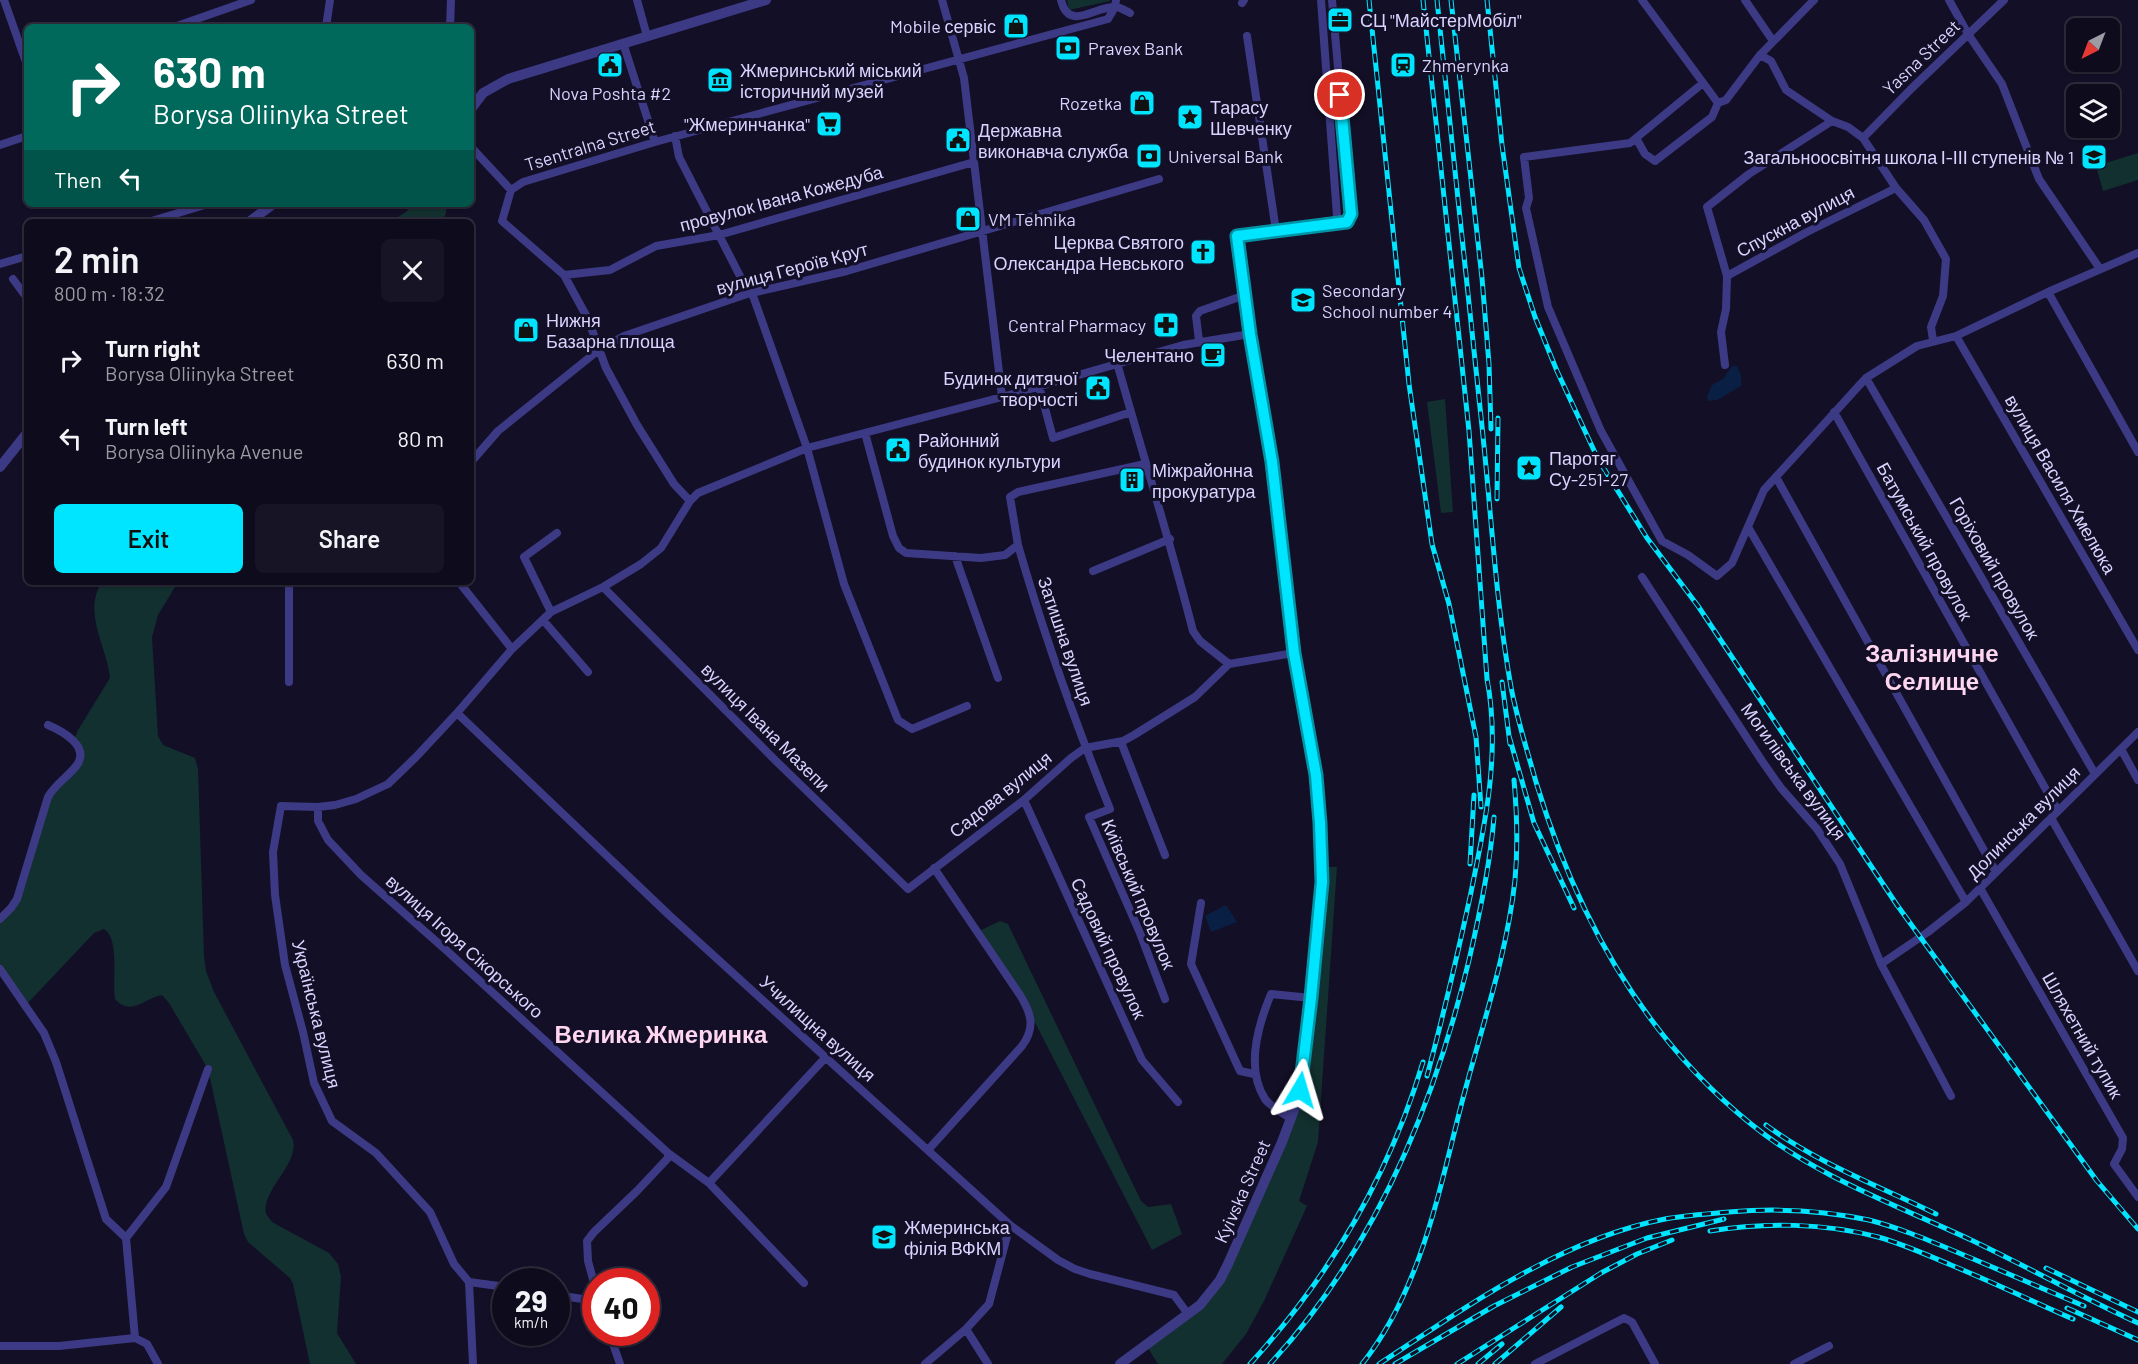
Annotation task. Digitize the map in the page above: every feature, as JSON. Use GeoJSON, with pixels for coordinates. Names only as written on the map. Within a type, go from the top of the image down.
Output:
{"type":"FeatureCollection","features":[{"type":"Feature","properties":{"kind":"street"},"geometry":{"type":"LineString","coordinates":[[5,0],[24,56]]}},
{"type":"Feature","properties":{"kind":"street"},"geometry":{"type":"LineString","coordinates":[[183,24],[251,0]]}},
{"type":"Feature","properties":{"kind":"street"},"geometry":{"type":"LineString","coordinates":[[326,24],[330,0]]}},
{"type":"Feature","properties":{"kind":"street"},"geometry":{"type":"LineString","coordinates":[[450,24],[451,0]]}},
{"type":"Feature","properties":{"kind":"street"},"geometry":{"type":"LineString","coordinates":[[637,0],[647,36]]}},
{"type":"Feature","properties":{"kind":"street"},"geometry":{"type":"LineString","coordinates":[[474,105],[483,93],[498,83],[766,0]]}},
{"type":"Feature","properties":{"kind":"street"},"geometry":{"type":"LineString","coordinates":[[942,0],[964,78],[1002,397]]}},
{"type":"Feature","properties":{"kind":"street"},"geometry":{"type":"LineString","coordinates":[[1061,0],[1062,7],[1068,14],[1076,16],[1115,3],[1130,13]]}},
{"type":"Feature","properties":{"kind":"street"},"geometry":{"type":"LineString","coordinates":[[1321,0],[1337,216],[1333,224]]}},
{"type":"Feature","properties":{"kind":"street"},"geometry":{"type":"LineString","coordinates":[[1237,236],[1347,222],[1351,214],[1332,0]]}},
{"type":"Feature","properties":{"kind":"street"},"geometry":{"type":"LineString","coordinates":[[1642,0],[1719,103]]}},
{"type":"Feature","properties":{"kind":"street"},"geometry":{"type":"LineString","coordinates":[[1745,0],[1773,42]]}},
{"type":"Feature","properties":{"kind":"street"},"geometry":{"type":"LineString","coordinates":[[1636,138],[1645,154],[1655,161],[1713,117],[1719,103],[1726,100],[1760,55],[1814,0]]}},
{"type":"Feature","properties":{"kind":"street"},"geometry":{"type":"LineString","coordinates":[[1949,0],[2002,84],[2039,179],[2100,269]]}},
{"type":"Feature","properties":{"kind":"street","name":"Yasna Street"},"geometry":{"type":"LineString","coordinates":[[1863,138],[2004,0]]}},
{"type":"Feature","properties":{"kind":"street","name":"Tsentralna Street"},"geometry":{"type":"LineString","coordinates":[[564,275],[502,221],[511,190],[523,182],[675,136],[1108,19],[1115,3]]}},
{"type":"Feature","properties":{"kind":"street"},"geometry":{"type":"LineString","coordinates":[[1247,36],[1276,231]]}},
{"type":"Feature","properties":{"kind":"street"},"geometry":{"type":"LineString","coordinates":[[623,43],[655,142]]}},
{"type":"Feature","properties":{"kind":"street"},"geometry":{"type":"LineString","coordinates":[[1760,55],[1771,61],[1786,90],[1832,122],[1848,128],[1863,138],[1896,188],[1924,220],[1946,259],[1943,296],[1931,327],[1933,340]]}},
{"type":"Feature","properties":{"kind":"street"},"geometry":{"type":"LineString","coordinates":[[1703,83],[1630,143],[1524,157],[1529,198],[1526,208],[1548,307],[1601,431],[1662,541],[1688,555],[1717,576],[1732,563],[1764,490],[1866,378],[1917,346],[1933,340],[1956,336],[2048,292],[2138,253]]}},
{"type":"Feature","properties":{"kind":"street"},"geometry":{"type":"LineString","coordinates":[[1726,276],[1707,207],[1749,174],[1832,122]]}},
{"type":"Feature","properties":{"kind":"street"},"geometry":{"type":"LineString","coordinates":[[675,136],[679,157],[749,294],[807,448],[844,584],[898,720],[912,729],[967,706]]}},
{"type":"Feature","properties":{"kind":"street"},"geometry":{"type":"LineString","coordinates":[[0,145],[24,137]]}},
{"type":"Feature","properties":{"kind":"street"},"geometry":{"type":"LineString","coordinates":[[474,150],[511,190]]}},
{"type":"Feature","properties":{"kind":"street","name":"провулок Івана Кожедуба"},"geometry":{"type":"LineString","coordinates":[[564,275],[610,270],[656,246],[719,234],[974,162]]}},
{"type":"Feature","properties":{"kind":"street","name":"вулиця Героїв Крут"},"geometry":{"type":"LineString","coordinates":[[474,458],[498,430],[600,349],[624,336],[749,294],[848,271],[1159,179]]}},
{"type":"Feature","properties":{"kind":"street","name":"Спускна вулиця"},"geometry":{"type":"LineString","coordinates":[[1725,365],[1721,332],[1726,309],[1726,276],[1807,232],[1896,188]]}},
{"type":"Feature","properties":{"kind":"street"},"geometry":{"type":"LineString","coordinates":[[158,219],[198,207]]}},
{"type":"Feature","properties":{"kind":"street"},"geometry":{"type":"LineString","coordinates":[[253,219],[269,207]]}},
{"type":"Feature","properties":{"kind":"street","name":"Kyivska Street"},"geometry":{"type":"LineString","coordinates":[[1120,1364],[1188,1314],[1210,1293],[1224,1272],[1291,1119],[1302,1078],[1311,998],[1322,882],[1322,846],[1316,775],[1294,653],[1272,462],[1250,334],[1237,236]]}},
{"type":"Feature","properties":{"kind":"street"},"geometry":{"type":"LineString","coordinates":[[0,264],[24,257]]}},
{"type":"Feature","properties":{"kind":"street"},"geometry":{"type":"LineString","coordinates":[[564,275],[588,318],[606,368],[637,425],[674,484],[690,501]]}},
{"type":"Feature","properties":{"kind":"street"},"geometry":{"type":"LineString","coordinates":[[13,279],[24,294]]}},
{"type":"Feature","properties":{"kind":"street"},"geometry":{"type":"LineString","coordinates":[[2048,292],[2138,452]]}},
{"type":"Feature","properties":{"kind":"street"},"geometry":{"type":"LineString","coordinates":[[1199,341],[1196,316],[1200,310],[1245,295]]}},
{"type":"Feature","properties":{"kind":"street"},"geometry":{"type":"LineString","coordinates":[[318,807],[356,799],[388,784],[458,713],[512,649],[551,612],[603,587],[642,564],[661,548],[690,501],[698,493],[807,448],[1002,397],[1199,341],[1250,334]]}},
{"type":"Feature","properties":{"kind":"street","name":"вулиця Василя Хмелюка"},"geometry":{"type":"LineString","coordinates":[[1956,336],[2138,650]]}},
{"type":"Feature","properties":{"kind":"street"},"geometry":{"type":"LineString","coordinates":[[1117,363],[1145,464],[1170,539],[1196,636],[1229,664],[1294,653]]}},
{"type":"Feature","properties":{"kind":"street","name":"Горіховий провулок"},"geometry":{"type":"LineString","coordinates":[[1866,378],[2095,774]]}},
{"type":"Feature","properties":{"kind":"street"},"geometry":{"type":"LineString","coordinates":[[1039,386],[1053,438],[1131,412]]}},
{"type":"Feature","properties":{"kind":"street","name":"Батумський провулок"},"geometry":{"type":"LineString","coordinates":[[1834,412],[2058,811]]}},
{"type":"Feature","properties":{"kind":"street"},"geometry":{"type":"LineString","coordinates":[[865,433],[893,536],[899,548],[906,553],[981,558],[1005,555],[1018,545]]}},
{"type":"Feature","properties":{"kind":"street"},"geometry":{"type":"LineString","coordinates":[[0,467],[24,437]]}},
{"type":"Feature","properties":{"kind":"street","name":"Затишна вулиця"},"geometry":{"type":"LineString","coordinates":[[1085,748],[1038,614],[1018,545],[1010,497],[1018,492],[1145,464]]}},
{"type":"Feature","properties":{"kind":"street"},"geometry":{"type":"LineString","coordinates":[[1776,477],[1996,872]]}},
{"type":"Feature","properties":{"kind":"street"},"geometry":{"type":"LineString","coordinates":[[1748,527],[1966,902]]}},
{"type":"Feature","properties":{"kind":"street"},"geometry":{"type":"LineString","coordinates":[[551,612],[524,557],[557,533]]}},
{"type":"Feature","properties":{"kind":"street"},"geometry":{"type":"LineString","coordinates":[[1093,571],[1170,539]]}},
{"type":"Feature","properties":{"kind":"street"},"geometry":{"type":"LineString","coordinates":[[955,556],[998,678]]}},
{"type":"Feature","properties":{"kind":"street","name":"Могилівська вулиця"},"geometry":{"type":"LineString","coordinates":[[1642,578],[1762,761],[1781,788],[1817,829],[1840,864],[1881,964],[1952,1096]]}},
{"type":"Feature","properties":{"kind":"street"},"geometry":{"type":"LineString","coordinates":[[289,585],[289,682]]}},
{"type":"Feature","properties":{"kind":"street"},"geometry":{"type":"LineString","coordinates":[[461,585],[512,649]]}},
{"type":"Feature","properties":{"kind":"street","name":"вулиця Івана Мазепи"},"geometry":{"type":"LineString","coordinates":[[603,587],[777,762],[908,889]]}},
{"type":"Feature","properties":{"kind":"street"},"geometry":{"type":"LineString","coordinates":[[543,620],[588,672]]}},
{"type":"Feature","properties":{"kind":"street","name":"Садова вулиця"},"geometry":{"type":"LineString","coordinates":[[908,889],[1023,800],[1085,748],[1121,742],[1195,697],[1229,664]]}},
{"type":"Feature","properties":{"kind":"street","name":"Училищна вулиця"},"geometry":{"type":"LineString","coordinates":[[458,713],[608,858],[1010,1225],[1058,1260],[1075,1269],[1174,1295],[1188,1314]]}},
{"type":"Feature","properties":{"kind":"street"},"geometry":{"type":"LineString","coordinates":[[0,918],[17,899],[48,797],[57,783],[73,769],[79,760],[80,754],[74,740],[69,735],[48,725]]}},
{"type":"Feature","properties":{"kind":"street","name":"Долинська вулиця"},"geometry":{"type":"LineString","coordinates":[[1881,964],[1928,932],[1966,902],[2138,732]]}},
{"type":"Feature","properties":{"kind":"street"},"geometry":{"type":"LineString","coordinates":[[1121,742],[1166,855]]}},
{"type":"Feature","properties":{"kind":"street","name":"Київський провулок"},"geometry":{"type":"LineString","coordinates":[[1085,748],[1110,809],[1089,817],[1140,933],[1165,999]]}},
{"type":"Feature","properties":{"kind":"street"},"geometry":{"type":"LineString","coordinates":[[2121,749],[2138,780]]}},
{"type":"Feature","properties":{"kind":"street","name":"Садовий провулок"},"geometry":{"type":"LineString","coordinates":[[1023,800],[1142,1060],[1178,1102]]}},
{"type":"Feature","properties":{"kind":"street","name":"Українська вулиця"},"geometry":{"type":"LineString","coordinates":[[318,807],[281,806],[273,852],[275,895],[285,965],[314,1083],[332,1121],[376,1153],[430,1212],[453,1264],[470,1282]]}},
{"type":"Feature","properties":{"kind":"street","name":"вулиця Ігоря Сікорського"},"geometry":{"type":"LineString","coordinates":[[318,807],[318,821],[328,840],[361,875],[668,1153],[710,1183],[804,1283]]}},
{"type":"Feature","properties":{"kind":"street"},"geometry":{"type":"LineString","coordinates":[[2050,818],[2138,971]]}},
{"type":"Feature","properties":{"kind":"street"},"geometry":{"type":"LineString","coordinates":[[928,1150],[1022,1046],[1032,1023],[1030,1013],[1020,995],[934,868]]}},
{"type":"Feature","properties":{"kind":"street","name":"Шляхетний тупик"},"geometry":{"type":"LineString","coordinates":[[1980,888],[2123,1138],[2122,1149],[2114,1164],[2138,1197]]}},
{"type":"Feature","properties":{"kind":"street"},"geometry":{"type":"LineString","coordinates":[[1201,903],[1191,964],[1240,1071],[1254,1074]]}},
{"type":"Feature","properties":{"kind":"street"},"geometry":{"type":"LineString","coordinates":[[0,969],[44,1033],[56,1062],[106,1219],[126,1238],[135,1338]]}},
{"type":"Feature","properties":{"kind":"street"},"geometry":{"type":"LineString","coordinates":[[1291,1119],[1266,1100],[1254,1074],[1261,1017],[1271,994],[1311,998]]}},
{"type":"Feature","properties":{"kind":"street"},"geometry":{"type":"LineString","coordinates":[[710,1183],[826,1057]]}},
{"type":"Feature","properties":{"kind":"street"},"geometry":{"type":"LineString","coordinates":[[126,1238],[166,1187],[208,1069]]}},
{"type":"Feature","properties":{"kind":"street"},"geometry":{"type":"LineString","coordinates":[[590,1268],[587,1241],[668,1158],[668,1153]]}},
{"type":"Feature","properties":{"kind":"street"},"geometry":{"type":"LineString","coordinates":[[925,1364],[966,1329],[989,1304],[1010,1225]]}},
{"type":"Feature","properties":{"kind":"street"},"geometry":{"type":"LineString","coordinates":[[473,1364],[470,1282],[492,1285]]}},
{"type":"Feature","properties":{"kind":"street"},"geometry":{"type":"LineString","coordinates":[[1534,1364],[1618,1319],[1626,1318],[1632,1322],[1655,1364]]}},
{"type":"Feature","properties":{"kind":"street"},"geometry":{"type":"LineString","coordinates":[[966,1329],[988,1364]]}},
{"type":"Feature","properties":{"kind":"street"},"geometry":{"type":"LineString","coordinates":[[0,1346],[59,1346],[135,1338],[147,1344],[158,1364]]}},
{"type":"Feature","properties":{"kind":"street"},"geometry":{"type":"LineString","coordinates":[[614,1346],[620,1364]]}},
{"type":"Feature","properties":{"kind":"street"},"geometry":{"type":"LineString","coordinates":[[1794,1364],[1829,1346]]}},
{"type":"Feature","properties":{"kind":"green space"},"geometry":{"type":"Polygon","coordinates":[[[1067,0],[1110,0],[1110,1],[1069,10],[1067,0]]]}},
{"type":"Feature","properties":{"kind":"green space"},"geometry":{"type":"Polygon","coordinates":[[[2138,153],[2138,180],[2103,191],[2096,166],[2138,153]]]}},
{"type":"Feature","properties":{"kind":"green space"},"geometry":{"type":"Polygon","coordinates":[[[410,207],[446,207],[443,219],[395,219],[410,207]]]}},
{"type":"Feature","properties":{"kind":"green space"},"geometry":{"type":"Polygon","coordinates":[[[1445,399],[1453,512],[1441,513],[1427,402],[1445,399]]]}},
{"type":"Feature","properties":{"kind":"green space"},"geometry":{"type":"Polygon","coordinates":[[[100,585],[176,585],[158,615],[152,637],[158,736],[163,745],[195,758],[198,769],[206,971],[214,992],[293,1140],[291,1159],[269,1196],[266,1214],[272,1222],[329,1253],[338,1264],[341,1277],[337,1333],[356,1364],[310,1364],[290,1278],[248,1242],[244,1234],[208,1069],[162,995],[132,1006],[121,1004],[115,999],[114,951],[109,934],[104,929],[94,933],[26,1005],[0,975],[0,919],[11,908],[44,806],[79,760],[74,740],[78,730],[110,678],[95,618],[96,594],[100,585]]]}},
{"type":"Feature","properties":{"kind":"green space"},"geometry":{"type":"Polygon","coordinates":[[[1322,867],[1337,867],[1318,1142],[1299,1201],[1307,1206],[1264,1301],[1246,1334],[1222,1364],[1158,1364],[1146,1345],[1210,1293],[1297,1102],[1322,867]]]}},
{"type":"Feature","properties":{"kind":"green space"},"geometry":{"type":"Polygon","coordinates":[[[1000,921],[1008,924],[1141,1201],[1148,1207],[1171,1204],[1182,1234],[1152,1250],[1026,1005],[977,932],[1000,921]]]}},
{"type":"Feature","properties":{"kind":"water"},"geometry":{"type":"Polygon","coordinates":[[[1732,366],[1737,366],[1741,375],[1741,386],[1717,400],[1708,401],[1707,396],[1712,385],[1723,379],[1732,366]]]}},
{"type":"Feature","properties":{"kind":"water"},"geometry":{"type":"Polygon","coordinates":[[[1226,905],[1237,922],[1211,932],[1205,916],[1226,905]]]}},
{"type":"Feature","properties":{"kind":"railway"},"geometry":{"type":"LineString","coordinates":[[1369,0],[1409,384],[1432,544],[1449,604],[1476,737],[1481,807]]}},
{"type":"Feature","properties":{"kind":"railway"},"geometry":{"type":"LineString","coordinates":[[1423,0],[1469,431],[1492,734],[1492,761],[1481,843],[1455,964],[1427,1076]]}},
{"type":"Feature","properties":{"kind":"railway"},"geometry":{"type":"LineString","coordinates":[[1437,0],[1485,451],[1497,586],[1511,687],[1536,782],[1552,831],[1593,925],[1618,970],[1646,1012],[1677,1052],[1712,1089],[1775,1142],[1801,1159],[1856,1188],[1969,1239],[2138,1323]]}},
{"type":"Feature","properties":{"kind":"railway"},"geometry":{"type":"LineString","coordinates":[[1451,0],[1482,278],[1489,364],[1491,429]]}},
{"type":"Feature","properties":{"kind":"railway"},"geometry":{"type":"LineString","coordinates":[[1487,0],[1502,145],[1519,268],[1535,317],[1557,371],[1598,459],[1647,538],[1698,606],[1897,905],[2097,1181],[2138,1229]]}},
{"type":"Feature","properties":{"kind":"railway"},"geometry":{"type":"LineString","coordinates":[[1497,499],[1498,418]]}},
{"type":"Feature","properties":{"kind":"railway"},"geometry":{"type":"LineString","coordinates":[[1502,682],[1510,744]]}},
{"type":"Feature","properties":{"kind":"railway"},"geometry":{"type":"LineString","coordinates":[[1509,736],[1534,823],[1574,908]]}},
{"type":"Feature","properties":{"kind":"railway"},"geometry":{"type":"LineString","coordinates":[[1362,1364],[1382,1335],[1399,1304],[1426,1239],[1493,992],[1506,936],[1515,880],[1517,830],[1514,780]]}},
{"type":"Feature","properties":{"kind":"railway"},"geometry":{"type":"LineString","coordinates":[[1470,864],[1474,795]]}},
{"type":"Feature","properties":{"kind":"railway"},"geometry":{"type":"LineString","coordinates":[[1270,1364],[1307,1320],[1340,1274],[1395,1175],[1418,1122],[1438,1069],[1469,960],[1484,889],[1494,817]]}},
{"type":"Feature","properties":{"kind":"railway"},"geometry":{"type":"LineString","coordinates":[[1250,1364],[1306,1296],[1354,1223],[1393,1145],[1423,1062]]}},
{"type":"Feature","properties":{"kind":"railway"},"geometry":{"type":"LineString","coordinates":[[1766,1125],[1827,1162],[1936,1214]]}},
{"type":"Feature","properties":{"kind":"railway"},"geometry":{"type":"LineString","coordinates":[[1379,1364],[1480,1298],[1589,1242],[1665,1219],[1729,1212],[1799,1211],[1869,1220],[1920,1237],[2084,1306]]}},
{"type":"Feature","properties":{"kind":"railway"},"geometry":{"type":"LineString","coordinates":[[1395,1364],[1494,1306],[1572,1267],[1647,1238],[1724,1219]]}},
{"type":"Feature","properties":{"kind":"railway"},"geometry":{"type":"LineString","coordinates":[[1710,1231],[1752,1226],[1794,1225],[1858,1232],[1906,1246],[2073,1319]]}},
{"type":"Feature","properties":{"kind":"railway"},"geometry":{"type":"LineString","coordinates":[[1457,1364],[1601,1273],[1637,1254],[1672,1240]]}},
{"type":"Feature","properties":{"kind":"railway"},"geometry":{"type":"LineString","coordinates":[[2046,1268],[2138,1312]]}},
{"type":"Feature","properties":{"kind":"railway"},"geometry":{"type":"LineString","coordinates":[[1495,1364],[1561,1307]]}},
{"type":"Feature","properties":{"kind":"railway"},"geometry":{"type":"LineString","coordinates":[[2067,1308],[2138,1340]]}},
{"type":"Feature","properties":{"kind":"railway"},"geometry":{"type":"LineString","coordinates":[[1478,1364],[1502,1344]]}},
{"type":"Feature","properties":{"kind":"place","name":"СЦ \"МайстерМобіл\""},"geometry":{"type":"Point","coordinates":[1340,20]}},
{"type":"Feature","properties":{"kind":"place","name":"Mobile сервіс"},"geometry":{"type":"Point","coordinates":[1016,26]}},
{"type":"Feature","properties":{"kind":"place","name":"Pravex Bank"},"geometry":{"type":"Point","coordinates":[1068,48]}},
{"type":"Feature","properties":{"kind":"place","name":"Nova Poshta #2"},"geometry":{"type":"Point","coordinates":[610,65]}},
{"type":"Feature","properties":{"kind":"place","name":"Zhmerynka"},"geometry":{"type":"Point","coordinates":[1403,65]}},
{"type":"Feature","properties":{"kind":"place","name":"Жмеринський міський історичний музей"},"geometry":{"type":"Point","coordinates":[720,80]}},
{"type":"Feature","properties":{"kind":"place","name":"Rozetka"},"geometry":{"type":"Point","coordinates":[1142,103]}},
{"type":"Feature","properties":{"kind":"place","name":"Тарасу Шевченку"},"geometry":{"type":"Point","coordinates":[1190,117]}},
{"type":"Feature","properties":{"kind":"place","name":"\"Жмеринчанка\""},"geometry":{"type":"Point","coordinates":[829,124]}},
{"type":"Feature","properties":{"kind":"place","name":"Державна виконавча служба"},"geometry":{"type":"Point","coordinates":[958,140]}},
{"type":"Feature","properties":{"kind":"place","name":"Universal Bank"},"geometry":{"type":"Point","coordinates":[1149,156]}},
{"type":"Feature","properties":{"kind":"place","name":"Загальноосвітня школа І-ІІІ ступенів № 1"},"geometry":{"type":"Point","coordinates":[2094,157]}},
{"type":"Feature","properties":{"kind":"place","name":"VM Tehnika"},"geometry":{"type":"Point","coordinates":[968,219]}},
{"type":"Feature","properties":{"kind":"place","name":"Церква Святого Олександра Невського"},"geometry":{"type":"Point","coordinates":[1203,252]}},
{"type":"Feature","properties":{"kind":"place","name":"Secondary School number 4"},"geometry":{"type":"Point","coordinates":[1303,300]}},
{"type":"Feature","properties":{"kind":"place","name":"Central Pharmacy"},"geometry":{"type":"Point","coordinates":[1166,325]}},
{"type":"Feature","properties":{"kind":"place","name":"Нижня Базарна площа"},"geometry":{"type":"Point","coordinates":[526,330]}},
{"type":"Feature","properties":{"kind":"place","name":"Челентано"},"geometry":{"type":"Point","coordinates":[1213,355]}},
{"type":"Feature","properties":{"kind":"place","name":"Будинок дитячої творчості"},"geometry":{"type":"Point","coordinates":[1098,388]}},
{"type":"Feature","properties":{"kind":"place","name":"Районний будинок культури"},"geometry":{"type":"Point","coordinates":[898,450]}},
{"type":"Feature","properties":{"kind":"place","name":"Паротяг Су-251-27"},"geometry":{"type":"Point","coordinates":[1529,468]}},
{"type":"Feature","properties":{"kind":"place","name":"Міжрайонна прокуратура"},"geometry":{"type":"Point","coordinates":[1132,480]}},
{"type":"Feature","properties":{"kind":"place","name":"Жмеринська філія ВФКМ"},"geometry":{"type":"Point","coordinates":[884,1237]}},
{"type":"Feature","properties":{"kind":"district","name":"Залізничне Селище"},"geometry":{"type":"Point","coordinates":[1932,666]}},
{"type":"Feature","properties":{"kind":"district","name":"Велика Жмеринка"},"geometry":{"type":"Point","coordinates":[661,1033]}},
{"type":"Feature","properties":{"kind":"route"},"geometry":{"type":"LineString","coordinates":[[1300,1090],[1322,882],[1320,823],[1316,775],[1294,653],[1272,462],[1250,334],[1237,236],[1347,222],[1351,214],[1340,95]]}}]}
